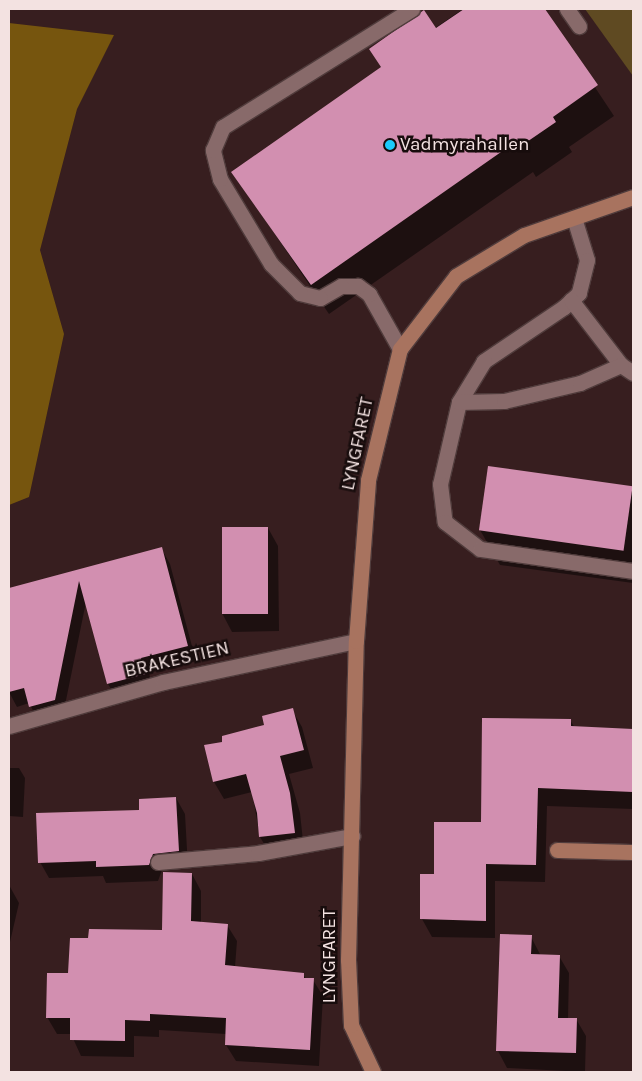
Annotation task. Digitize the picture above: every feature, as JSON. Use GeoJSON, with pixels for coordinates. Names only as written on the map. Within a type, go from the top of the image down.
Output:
{"type":"FeatureCollection","features":[{"type":"Feature","properties":{"kind":"street"},"geometry":{"type":"LineString","coordinates":[[400,349],[369,294],[358,286],[340,286],[320,298],[300,293],[271,264],[220,180],[213,150],[223,128],[412,9]]}},
{"type":"Feature","properties":{"kind":"street"},"geometry":{"type":"LineString","coordinates":[[567,9],[579,26]]}},
{"type":"Feature","properties":{"kind":"street","name":"LYNGFARET"},"geometry":{"type":"LineString","coordinates":[[373,1072],[351,1025],[348,960],[356,641],[368,480],[400,349],[456,276],[524,235],[633,197]]}},
{"type":"Feature","properties":{"kind":"street"},"geometry":{"type":"LineString","coordinates":[[574,218],[587,260],[579,293],[484,361],[459,402],[440,484],[445,522],[480,548],[633,571]]}},
{"type":"Feature","properties":{"kind":"street"},"geometry":{"type":"LineString","coordinates":[[459,402],[514,398],[580,383],[627,369],[571,300]]}},
{"type":"Feature","properties":{"kind":"street","name":"BRAKESTIEN"},"geometry":{"type":"LineString","coordinates":[[9,726],[163,682],[356,641]]}},
{"type":"Feature","properties":{"kind":"street"},"geometry":{"type":"LineString","coordinates":[[158,862],[258,853],[352,836]]}},
{"type":"Feature","properties":{"kind":"street"},"geometry":{"type":"LineString","coordinates":[[557,850],[633,852]]}},
{"type":"Feature","properties":{"kind":"shaded area"},"geometry":{"type":"Polygon","coordinates":[[[585,9],[633,9],[633,76],[585,9]]]}},
{"type":"Feature","properties":{"kind":"shaded area"},"geometry":{"type":"Polygon","coordinates":[[[9,23],[114,35],[77,109],[40,250],[64,334],[29,497],[9,505],[9,23]]]}},
{"type":"Feature","properties":{"kind":"building","name":"Vadmyrahallen"},"geometry":{"type":"Polygon","coordinates":[[[464,9],[545,9],[598,85],[553,117],[556,122],[518,148],[514,143],[311,285],[231,172],[381,67],[369,49],[424,10],[436,28],[464,9]]]}},
{"type":"Feature","properties":{"kind":"building"},"geometry":{"type":"Polygon","coordinates":[[[488,466],[633,486],[624,551],[479,530],[488,466]]]}},
{"type":"Feature","properties":{"kind":"building"},"geometry":{"type":"Polygon","coordinates":[[[222,527],[268,527],[268,614],[222,614],[222,527]]]}},
{"type":"Feature","properties":{"kind":"building"},"geometry":{"type":"Polygon","coordinates":[[[162,547],[188,646],[141,658],[146,674],[107,684],[79,581],[55,700],[29,707],[24,688],[9,692],[9,588],[162,547]]]}},
{"type":"Feature","properties":{"kind":"building"},"geometry":{"type":"Polygon","coordinates":[[[293,708],[304,750],[280,756],[290,793],[295,833],[259,837],[257,813],[246,774],[213,782],[204,745],[222,742],[222,736],[264,725],[262,716],[293,708]]]}},
{"type":"Feature","properties":{"kind":"building"},"geometry":{"type":"Polygon","coordinates":[[[482,718],[571,719],[571,726],[633,729],[633,792],[538,788],[536,865],[486,864],[486,921],[420,919],[420,874],[434,874],[434,822],[481,822],[482,718]]]}},
{"type":"Feature","properties":{"kind":"building"},"geometry":{"type":"Polygon","coordinates":[[[176,797],[179,851],[153,854],[149,865],[96,867],[96,861],[38,863],[36,813],[139,810],[139,799],[176,797]]]}},
{"type":"Feature","properties":{"kind":"building"},"geometry":{"type":"Polygon","coordinates":[[[163,872],[192,873],[191,921],[228,924],[225,965],[304,973],[304,978],[314,978],[310,1050],[225,1045],[226,1018],[150,1014],[150,1021],[125,1020],[125,1041],[70,1040],[70,1018],[46,1018],[47,973],[68,973],[70,938],[88,938],[89,929],[162,930],[163,872]]]}},
{"type":"Feature","properties":{"kind":"building"},"geometry":{"type":"Polygon","coordinates":[[[500,934],[532,935],[531,954],[560,955],[558,1018],[577,1018],[576,1053],[496,1051],[500,934]]]}},
{"type":"Feature","properties":{"kind":"place","name":"Vadmyrahallen"},"geometry":{"type":"Point","coordinates":[390,145]}}]}
